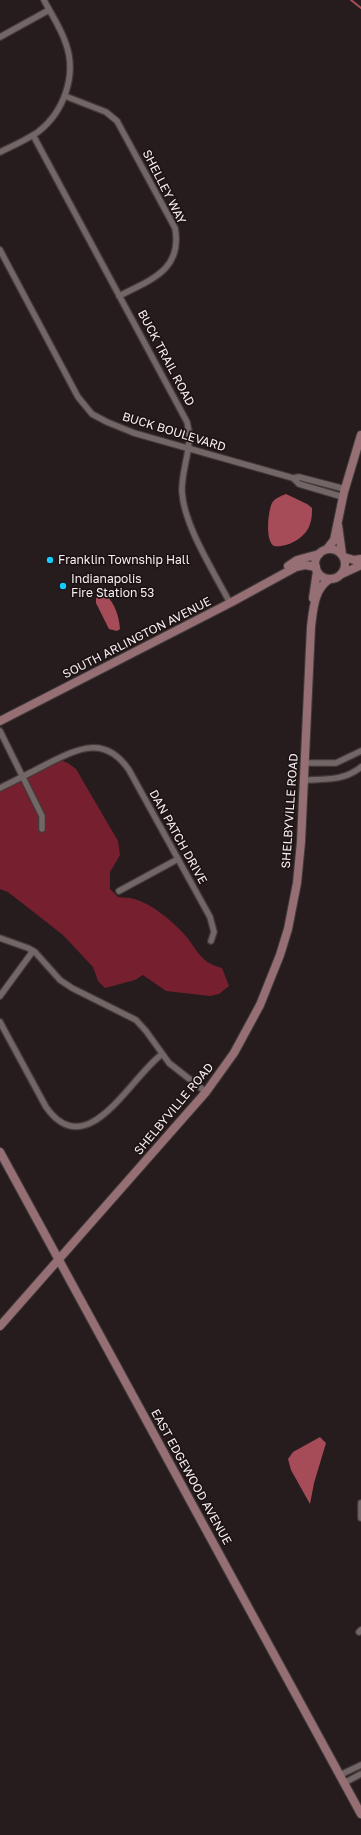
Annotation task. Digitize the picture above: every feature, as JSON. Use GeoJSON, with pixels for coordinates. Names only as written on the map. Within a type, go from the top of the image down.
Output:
{"type":"FeatureCollection","features":[{"type":"Feature","properties":{"kind":"main road"},"geometry":{"type":"LineString","coordinates":[[314,606],[313,594],[316,559],[319,554],[333,543],[335,528],[338,524],[344,493],[361,435]]}},
{"type":"Feature","properties":{"kind":"main road"},"geometry":{"type":"LineString","coordinates":[[338,524],[343,556],[346,565],[342,574]]}},
{"type":"Feature","properties":{"kind":"main road"},"geometry":{"type":"LineString","coordinates":[[327,549],[335,550],[352,560],[361,559]]}},
{"type":"Feature","properties":{"kind":"main road","name":"SOUTH ARLINGTON AVENUE"},"geometry":{"type":"LineString","coordinates":[[283,574],[286,568],[294,562],[319,554]]}},
{"type":"Feature","properties":{"kind":"main road"},"geometry":{"type":"LineString","coordinates":[[314,606],[322,585],[330,579],[361,565]]}},
{"type":"Feature","properties":{"kind":"main road","name":"SOUTH ARLINGTON AVENUE"},"geometry":{"type":"LineString","coordinates":[[0,721],[230,604],[283,574],[300,566],[316,569]]}},
{"type":"Feature","properties":{"kind":"main road"},"geometry":{"type":"LineString","coordinates":[[316,569],[322,577],[330,579]]}},
{"type":"Feature","properties":{"kind":"main road","name":"SHELBYVILLE ROAD"},"geometry":{"type":"LineString","coordinates":[[0,1326],[206,1092],[224,1068],[248,1029],[268,988],[288,929],[297,883],[305,763],[311,627],[314,606]]}},
{"type":"Feature","properties":{"kind":"main road","name":"EAST EDGEWOOD AVENUE"},"geometry":{"type":"LineString","coordinates":[[0,1152],[361,1814]]}},
{"type":"Feature","properties":{"kind":"street"},"geometry":{"type":"LineString","coordinates":[[0,152],[33,135],[54,115],[65,96],[69,80],[69,57],[63,36],[44,0]]}},
{"type":"Feature","properties":{"kind":"street"},"geometry":{"type":"LineString","coordinates":[[0,37],[49,10]]}},
{"type":"Feature","properties":{"kind":"street","name":"SHELLEY WAY"},"geometry":{"type":"LineString","coordinates":[[65,96],[106,112],[117,121],[174,228],[177,241],[176,250],[168,265],[158,275],[119,296]]}},
{"type":"Feature","properties":{"kind":"street","name":"BUCK TRAIL ROAD"},"geometry":{"type":"LineString","coordinates":[[33,135],[187,422],[190,437],[189,450],[182,483],[186,514],[230,604]]}},
{"type":"Feature","properties":{"kind":"street","name":"BUCK BOULEVARD"},"geometry":{"type":"LineString","coordinates":[[0,250],[78,397],[92,414],[134,433],[189,450],[293,478],[299,477],[344,493]]}},
{"type":"Feature","properties":{"kind":"street"},"geometry":{"type":"LineString","coordinates":[[0,731],[42,816],[42,829]]}},
{"type":"Feature","properties":{"kind":"street","name":"DAN PATCH DRIVE"},"geometry":{"type":"LineString","coordinates":[[23,776],[76,749],[94,747],[108,751],[121,760],[129,770],[212,923],[214,932],[211,941]]}},
{"type":"Feature","properties":{"kind":"street"},"geometry":{"type":"LineString","coordinates":[[305,763],[336,763],[361,751]]}},
{"type":"Feature","properties":{"kind":"street"},"geometry":{"type":"LineString","coordinates":[[304,780],[341,778],[350,775],[361,767]]}},
{"type":"Feature","properties":{"kind":"street"},"geometry":{"type":"LineString","coordinates":[[0,788],[23,776]]}},
{"type":"Feature","properties":{"kind":"street"},"geometry":{"type":"LineString","coordinates":[[119,891],[178,859]]}},
{"type":"Feature","properties":{"kind":"street"},"geometry":{"type":"LineString","coordinates":[[0,938],[18,943],[33,951],[54,974],[72,988],[136,1020],[146,1031],[161,1055],[206,1092]]}},
{"type":"Feature","properties":{"kind":"street"},"geometry":{"type":"LineString","coordinates":[[0,996],[33,951]]}},
{"type":"Feature","properties":{"kind":"street"},"geometry":{"type":"LineString","coordinates":[[0,1022],[46,1107],[56,1119],[69,1125],[84,1126],[100,1118],[148,1066],[161,1055]]}},
{"type":"Feature","properties":{"kind":"street"},"geometry":{"type":"LineString","coordinates":[[361,1502],[361,1518]]}},
{"type":"Feature","properties":{"kind":"street"},"geometry":{"type":"LineString","coordinates":[[340,1775],[361,1765]]}},
{"type":"Feature","properties":{"kind":"street"},"geometry":{"type":"LineString","coordinates":[[344,1783],[361,1774]]}},
{"type":"Feature","properties":{"kind":"shaded area"},"geometry":{"type":"Polygon","coordinates":[[[286,494],[312,508],[311,520],[305,534],[300,538],[290,544],[274,546],[271,543],[268,532],[271,507],[272,503],[278,497],[286,494]]]}},
{"type":"Feature","properties":{"kind":"shaded area"},"geometry":{"type":"Polygon","coordinates":[[[100,595],[106,595],[114,606],[118,615],[120,629],[117,631],[109,629],[96,603],[96,598],[100,595]]]}},
{"type":"Feature","properties":{"kind":"shaded area"},"geometry":{"type":"Polygon","coordinates":[[[57,759],[68,763],[76,769],[118,841],[120,855],[110,872],[110,889],[118,897],[141,901],[161,913],[184,934],[204,959],[222,968],[229,986],[219,994],[210,996],[166,991],[143,975],[135,980],[105,988],[98,981],[93,967],[63,935],[8,892],[0,889],[0,791],[23,776],[57,759]]]}},
{"type":"Feature","properties":{"kind":"shaded area"},"geometry":{"type":"Polygon","coordinates":[[[320,1437],[326,1443],[314,1483],[310,1504],[291,1470],[288,1459],[293,1452],[320,1437]]]}},
{"type":"Feature","properties":{"kind":"waterway"},"geometry":{"type":"LineString","coordinates":[[351,0],[361,8]]}},
{"type":"Feature","properties":{"kind":"place","name":"Franklin Township Hall"},"geometry":{"type":"Point","coordinates":[50,560]}},
{"type":"Feature","properties":{"kind":"place","name":"Indianapolis Fire Station 53"},"geometry":{"type":"Point","coordinates":[63,586]}}]}
